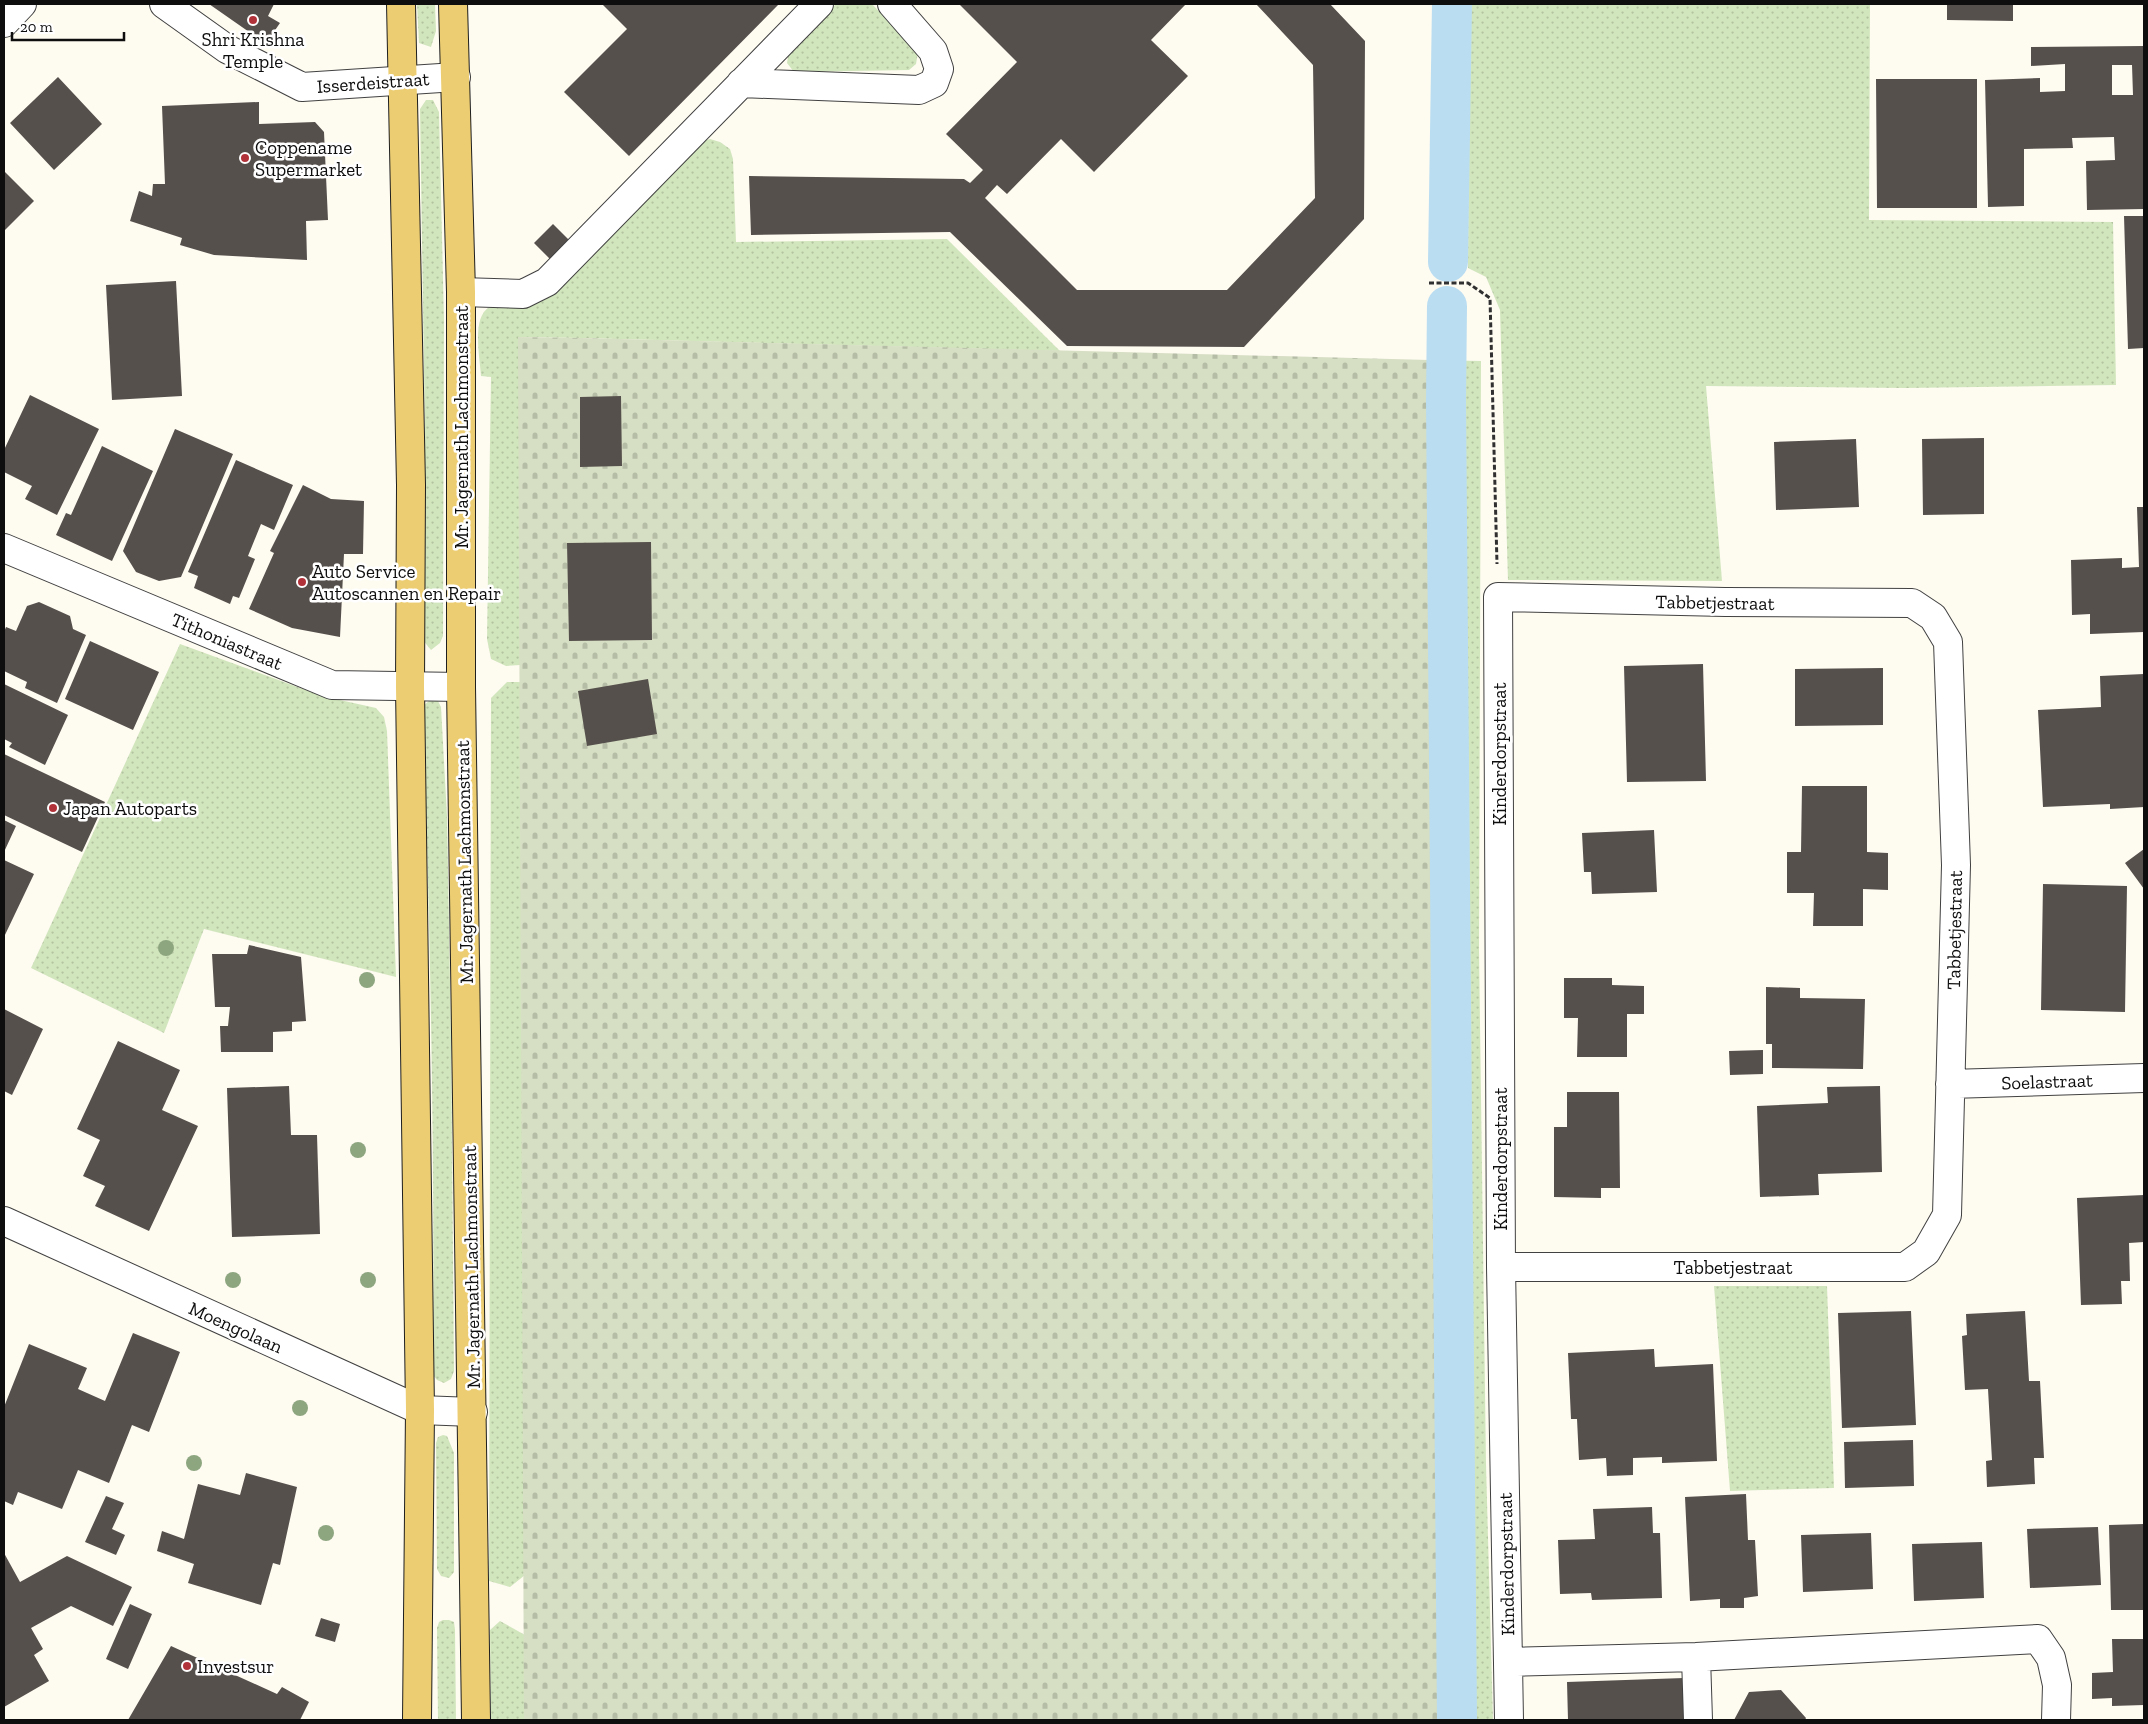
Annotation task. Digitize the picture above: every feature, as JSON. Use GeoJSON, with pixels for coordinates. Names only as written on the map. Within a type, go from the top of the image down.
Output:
{"type":"FeatureCollection","features":[{"type":"Feature","properties":{"kind":"main road"},"geometry":{"type":"LineString","coordinates":[[401,4],[411,485],[410,687],[420,1410],[417,1720]]}},
{"type":"Feature","properties":{"kind":"main road","name":"Mr. Jagernath Lachmonstraat"},"geometry":{"type":"LineString","coordinates":[[453,4],[461,292],[461,687],[476,1720]]}},
{"type":"Feature","properties":{"kind":"street"},"geometry":{"type":"LineString","coordinates":[[4,23],[22,4]]}},
{"type":"Feature","properties":{"kind":"street","name":"Isserdeistraat"},"geometry":{"type":"LineString","coordinates":[[164,4],[227,49],[302,87],[402,79],[456,77]]}},
{"type":"Feature","properties":{"kind":"street"},"geometry":{"type":"LineString","coordinates":[[461,292],[523,294],[547,282],[819,4]]}},
{"type":"Feature","properties":{"kind":"street"},"geometry":{"type":"LineString","coordinates":[[740,83],[919,90],[934,83],[938,68],[933,51],[892,4]]}},
{"type":"Feature","properties":{"kind":"street","name":"Tithoniastraat"},"geometry":{"type":"LineString","coordinates":[[4,548],[332,685],[461,687]]}},
{"type":"Feature","properties":{"kind":"street","name":"Tabbetjestraat"},"geometry":{"type":"LineString","coordinates":[[1498,597],[1725,602],[1912,603],[1933,617],[1948,642],[1956,865],[1947,1215],[1926,1252],[1905,1267],[1501,1267]]}},
{"type":"Feature","properties":{"kind":"street","name":"Kinderdorpstraat"},"geometry":{"type":"LineString","coordinates":[[1498,597],[1501,1267],[1509,1720]]}},
{"type":"Feature","properties":{"kind":"street","name":"Soelastraat"},"geometry":{"type":"LineString","coordinates":[[1950,1084],[2144,1078]]}},
{"type":"Feature","properties":{"kind":"street","name":"Moengolaan"},"geometry":{"type":"LineString","coordinates":[[4,1221],[420,1410],[473,1412]]}},
{"type":"Feature","properties":{"kind":"street"},"geometry":{"type":"LineString","coordinates":[[1508,1662],[1696,1657],[2038,1640],[2051,1658],[2057,1685],[2056,1720]]}},
{"type":"Feature","properties":{"kind":"street"},"geometry":{"type":"LineString","coordinates":[[1696,1657],[1698,1720]]}},
{"type":"Feature","properties":{"kind":"path"},"geometry":{"type":"LineString","coordinates":[[1429,283],[1468,283],[1490,298],[1498,597]]}},
{"type":"Feature","properties":{"kind":"green space"},"geometry":{"type":"Polygon","coordinates":[[[417,4],[435,4],[436,31],[431,47],[419,43],[417,4]]]}},
{"type":"Feature","properties":{"kind":"green space"},"geometry":{"type":"Polygon","coordinates":[[[836,4],[872,4],[918,52],[916,64],[909,70],[794,72],[787,63],[789,50],[836,4]]]}},
{"type":"Feature","properties":{"kind":"green space"},"geometry":{"type":"Polygon","coordinates":[[[1469,4],[1870,4],[1869,220],[2113,222],[2116,385],[1905,388],[1706,386],[1722,581],[1508,580],[1500,310],[1486,277],[1468,268],[1469,4]]]}},
{"type":"Feature","properties":{"kind":"green space"},"geometry":{"type":"Polygon","coordinates":[[[426,100],[433,100],[439,112],[444,320],[443,636],[440,643],[431,650],[422,639],[425,436],[420,109],[426,100]]]}},
{"type":"Feature","properties":{"kind":"green space"},"geometry":{"type":"Polygon","coordinates":[[[710,139],[720,142],[730,149],[733,159],[736,242],[947,239],[1060,351],[519,337],[520,665],[506,666],[491,659],[487,639],[491,377],[481,376],[478,349],[480,319],[490,307],[502,305],[699,142],[710,139]]]}},
{"type":"Feature","properties":{"kind":"green space"},"geometry":{"type":"Polygon","coordinates":[[[518,337],[1429,360],[1443,1720],[524,1720],[518,337]]]}},
{"type":"Feature","properties":{"kind":"green space"},"geometry":{"type":"Polygon","coordinates":[[[1429,360],[1481,361],[1479,950],[1486,1464],[1493,1720],[1443,1720],[1429,360]]]}},
{"type":"Feature","properties":{"kind":"green space"},"geometry":{"type":"Polygon","coordinates":[[[180,644],[322,696],[376,708],[384,717],[387,731],[396,977],[204,929],[164,1033],[31,968],[180,644]]]}},
{"type":"Feature","properties":{"kind":"green space"},"geometry":{"type":"Polygon","coordinates":[[[507,682],[520,682],[525,1575],[510,1587],[489,1581],[491,698],[507,682]]]}},
{"type":"Feature","properties":{"kind":"green space"},"geometry":{"type":"Polygon","coordinates":[[[429,701],[438,701],[441,707],[447,816],[454,1371],[451,1379],[444,1383],[437,1380],[433,1375],[431,1040],[423,706],[429,701]]]}},
{"type":"Feature","properties":{"kind":"green space"},"geometry":{"type":"Polygon","coordinates":[[[1714,1286],[1827,1286],[1834,1488],[1730,1491],[1714,1286]]]}},
{"type":"Feature","properties":{"kind":"green space"},"geometry":{"type":"Polygon","coordinates":[[[447,1436],[454,1453],[454,1572],[449,1578],[441,1576],[437,1569],[436,1443],[438,1437],[447,1436]]]}},
{"type":"Feature","properties":{"kind":"green space"},"geometry":{"type":"Polygon","coordinates":[[[443,1620],[454,1622],[456,1720],[438,1720],[437,1628],[439,1622],[443,1620]]]}},
{"type":"Feature","properties":{"kind":"green space"},"geometry":{"type":"Polygon","coordinates":[[[500,1621],[525,1635],[524,1720],[491,1720],[490,1630],[500,1621]]]}},
{"type":"Feature","properties":{"kind":"building","name":"Shri Krishna Temple"},"geometry":{"type":"Polygon","coordinates":[[[209,4],[274,4],[268,16],[280,23],[271,36],[252,34],[209,4]]]}},
{"type":"Feature","properties":{"kind":"building"},"geometry":{"type":"Polygon","coordinates":[[[602,4],[779,4],[629,156],[564,92],[627,29],[602,4]]]}},
{"type":"Feature","properties":{"kind":"building"},"geometry":{"type":"Polygon","coordinates":[[[959,4],[1186,4],[1151,40],[1188,76],[1094,172],[1061,139],[1007,194],[997,185],[985,198],[1077,290],[1227,290],[1315,198],[1313,65],[1256,4],[1330,4],[1365,41],[1364,219],[1244,347],[1067,346],[950,232],[751,235],[749,176],[964,179],[970,183],[983,170],[946,134],[1017,62],[959,4]]]}},
{"type":"Feature","properties":{"kind":"building"},"geometry":{"type":"Polygon","coordinates":[[[1947,4],[2013,4],[2013,21],[1947,20],[1947,4]]]}},
{"type":"Feature","properties":{"kind":"building"},"geometry":{"type":"Polygon","coordinates":[[[2144,46],[2144,209],[2087,210],[2086,161],[2115,160],[2114,137],[2072,138],[2073,148],[2024,149],[2024,206],[1988,207],[1985,80],[2040,78],[2040,92],[2065,91],[2065,64],[2031,66],[2031,47],[2144,46]],[[2112,65],[2112,95],[2133,95],[2132,65],[2112,65]]]}},
{"type":"Feature","properties":{"kind":"building"},"geometry":{"type":"Polygon","coordinates":[[[58,77],[102,124],[54,170],[10,123],[58,77]]]}},
{"type":"Feature","properties":{"kind":"building"},"geometry":{"type":"Polygon","coordinates":[[[1876,79],[1977,79],[1977,208],[1877,208],[1876,79]]]}},
{"type":"Feature","properties":{"kind":"building","name":"Coppename Supermarket"},"geometry":{"type":"Polygon","coordinates":[[[259,102],[259,124],[315,122],[324,132],[328,220],[306,221],[307,260],[214,255],[180,245],[182,238],[130,221],[139,191],[152,196],[153,184],[165,184],[162,106],[259,102]]]}},
{"type":"Feature","properties":{"kind":"building"},"geometry":{"type":"Polygon","coordinates":[[[4,171],[34,201],[4,231],[4,171]]]}},
{"type":"Feature","properties":{"kind":"building"},"geometry":{"type":"Polygon","coordinates":[[[2124,216],[2144,216],[2144,348],[2128,349],[2124,216]]]}},
{"type":"Feature","properties":{"kind":"building"},"geometry":{"type":"Polygon","coordinates":[[[553,224],[573,244],[554,263],[534,243],[553,224]]]}},
{"type":"Feature","properties":{"kind":"building"},"geometry":{"type":"Polygon","coordinates":[[[176,281],[182,396],[112,400],[106,285],[176,281]]]}},
{"type":"Feature","properties":{"kind":"building"},"geometry":{"type":"Polygon","coordinates":[[[30,395],[99,429],[57,515],[25,499],[32,486],[4,472],[4,450],[30,395]]]}},
{"type":"Feature","properties":{"kind":"building"},"geometry":{"type":"Polygon","coordinates":[[[621,396],[622,466],[580,467],[580,397],[621,396]]]}},
{"type":"Feature","properties":{"kind":"building"},"geometry":{"type":"Polygon","coordinates":[[[175,429],[233,454],[181,577],[159,581],[136,572],[123,551],[175,429]]]}},
{"type":"Feature","properties":{"kind":"building"},"geometry":{"type":"Polygon","coordinates":[[[1984,438],[1984,514],[1923,515],[1922,439],[1984,438]]]}},
{"type":"Feature","properties":{"kind":"building"},"geometry":{"type":"Polygon","coordinates":[[[1856,439],[1859,507],[1776,510],[1774,442],[1856,439]]]}},
{"type":"Feature","properties":{"kind":"building"},"geometry":{"type":"Polygon","coordinates":[[[102,446],[153,471],[112,561],[56,535],[66,513],[71,515],[102,446]]]}},
{"type":"Feature","properties":{"kind":"building"},"geometry":{"type":"Polygon","coordinates":[[[236,460],[293,485],[274,530],[261,524],[248,556],[255,559],[239,598],[233,596],[230,604],[194,588],[198,576],[188,572],[236,460]]]}},
{"type":"Feature","properties":{"kind":"building","name":"Auto Service Autoscannen en Repair"},"geometry":{"type":"Polygon","coordinates":[[[303,485],[331,499],[364,501],[363,554],[344,554],[340,637],[292,628],[249,609],[274,553],[270,551],[303,485]]]}},
{"type":"Feature","properties":{"kind":"building"},"geometry":{"type":"Polygon","coordinates":[[[2137,507],[2144,507],[2144,632],[2090,634],[2090,614],[2072,615],[2071,560],[2122,558],[2122,568],[2139,567],[2137,507]]]}},
{"type":"Feature","properties":{"kind":"building"},"geometry":{"type":"Polygon","coordinates":[[[651,542],[652,640],[569,641],[567,543],[651,542]]]}},
{"type":"Feature","properties":{"kind":"building"},"geometry":{"type":"Polygon","coordinates":[[[39,602],[70,616],[73,629],[86,635],[57,703],[25,688],[27,682],[4,671],[4,632],[6,627],[16,631],[27,606],[39,602]]]}},
{"type":"Feature","properties":{"kind":"building"},"geometry":{"type":"Polygon","coordinates":[[[90,641],[159,672],[133,730],[65,699],[90,641]]]}},
{"type":"Feature","properties":{"kind":"building"},"geometry":{"type":"Polygon","coordinates":[[[1703,664],[1706,781],[1627,782],[1624,666],[1703,664]]]}},
{"type":"Feature","properties":{"kind":"building"},"geometry":{"type":"Polygon","coordinates":[[[1883,668],[1883,725],[1795,726],[1795,669],[1883,668]]]}},
{"type":"Feature","properties":{"kind":"building"},"geometry":{"type":"Polygon","coordinates":[[[2144,674],[2144,807],[2110,809],[2110,804],[2043,807],[2038,710],[2101,707],[2100,676],[2144,674]]]}},
{"type":"Feature","properties":{"kind":"building"},"geometry":{"type":"Polygon","coordinates":[[[648,679],[657,734],[587,746],[578,691],[648,679]]]}},
{"type":"Feature","properties":{"kind":"building"},"geometry":{"type":"Polygon","coordinates":[[[4,684],[68,715],[45,765],[9,747],[12,743],[4,739],[4,684]]]}},
{"type":"Feature","properties":{"kind":"building","name":"Japan Autoparts"},"geometry":{"type":"Polygon","coordinates":[[[4,754],[105,802],[82,852],[4,815],[4,754]]]}},
{"type":"Feature","properties":{"kind":"building"},"geometry":{"type":"Polygon","coordinates":[[[1802,786],[1867,786],[1867,852],[1888,853],[1888,890],[1863,889],[1863,926],[1813,926],[1814,893],[1787,893],[1787,852],[1801,852],[1802,786]]]}},
{"type":"Feature","properties":{"kind":"building"},"geometry":{"type":"Polygon","coordinates":[[[4,820],[16,826],[4,852],[4,820]]]}},
{"type":"Feature","properties":{"kind":"building"},"geometry":{"type":"Polygon","coordinates":[[[1654,830],[1657,892],[1592,894],[1591,872],[1584,872],[1582,833],[1654,830]]]}},
{"type":"Feature","properties":{"kind":"building"},"geometry":{"type":"Polygon","coordinates":[[[2144,849],[2144,889],[2125,863],[2144,849]]]}},
{"type":"Feature","properties":{"kind":"building"},"geometry":{"type":"Polygon","coordinates":[[[4,860],[34,874],[4,937],[4,860]]]}},
{"type":"Feature","properties":{"kind":"building"},"geometry":{"type":"Polygon","coordinates":[[[2043,884],[2127,886],[2125,1012],[2041,1010],[2043,884]]]}},
{"type":"Feature","properties":{"kind":"building"},"geometry":{"type":"Polygon","coordinates":[[[249,945],[301,957],[306,1021],[292,1022],[292,1031],[273,1032],[273,1052],[221,1052],[220,1026],[228,1026],[230,1007],[215,1007],[212,954],[247,954],[249,945]]]}},
{"type":"Feature","properties":{"kind":"building"},"geometry":{"type":"Polygon","coordinates":[[[1564,978],[1612,978],[1612,985],[1644,986],[1644,1014],[1627,1014],[1627,1057],[1577,1057],[1578,1018],[1564,1018],[1564,978]]]}},
{"type":"Feature","properties":{"kind":"building"},"geometry":{"type":"Polygon","coordinates":[[[1766,987],[1800,988],[1800,998],[1865,999],[1863,1069],[1772,1068],[1772,1044],[1766,1044],[1766,987]]]}},
{"type":"Feature","properties":{"kind":"building"},"geometry":{"type":"Polygon","coordinates":[[[4,1009],[43,1029],[12,1095],[4,1091],[4,1009]]]}},
{"type":"Feature","properties":{"kind":"building"},"geometry":{"type":"Polygon","coordinates":[[[118,1041],[180,1070],[162,1110],[198,1126],[149,1231],[95,1206],[105,1186],[83,1176],[100,1140],[77,1129],[118,1041]]]}},
{"type":"Feature","properties":{"kind":"building"},"geometry":{"type":"Polygon","coordinates":[[[1763,1050],[1763,1074],[1730,1075],[1729,1051],[1763,1050]]]}},
{"type":"Feature","properties":{"kind":"building"},"geometry":{"type":"Polygon","coordinates":[[[289,1086],[291,1135],[317,1135],[320,1234],[232,1237],[227,1088],[289,1086]]]}},
{"type":"Feature","properties":{"kind":"building"},"geometry":{"type":"Polygon","coordinates":[[[1880,1086],[1882,1172],[1818,1174],[1819,1195],[1760,1197],[1757,1106],[1828,1103],[1827,1087],[1880,1086]]]}},
{"type":"Feature","properties":{"kind":"building"},"geometry":{"type":"Polygon","coordinates":[[[1567,1092],[1619,1092],[1620,1188],[1601,1188],[1601,1198],[1554,1197],[1554,1127],[1567,1127],[1567,1092]]]}},
{"type":"Feature","properties":{"kind":"building"},"geometry":{"type":"Polygon","coordinates":[[[2144,1195],[2144,1242],[2129,1243],[2130,1281],[2121,1281],[2122,1304],[2081,1305],[2077,1198],[2144,1195]]]}},
{"type":"Feature","properties":{"kind":"building"},"geometry":{"type":"Polygon","coordinates":[[[1911,1311],[1916,1425],[1842,1428],[1838,1313],[1911,1311]]]}},
{"type":"Feature","properties":{"kind":"building"},"geometry":{"type":"Polygon","coordinates":[[[2025,1311],[2029,1381],[2040,1381],[2044,1458],[2034,1458],[2035,1484],[1987,1487],[1986,1461],[1992,1460],[1988,1389],[1965,1390],[1962,1336],[1967,1335],[1966,1314],[2025,1311]]]}},
{"type":"Feature","properties":{"kind":"building"},"geometry":{"type":"Polygon","coordinates":[[[133,1333],[180,1352],[149,1432],[132,1425],[109,1483],[78,1470],[62,1509],[18,1492],[13,1505],[4,1501],[4,1407],[29,1344],[87,1368],[78,1389],[105,1401],[133,1333]]]}},
{"type":"Feature","properties":{"kind":"building"},"geometry":{"type":"Polygon","coordinates":[[[1654,1349],[1655,1367],[1713,1364],[1717,1461],[1662,1463],[1662,1457],[1633,1458],[1633,1475],[1607,1476],[1606,1458],[1579,1460],[1577,1419],[1571,1419],[1568,1353],[1654,1349]]]}},
{"type":"Feature","properties":{"kind":"building"},"geometry":{"type":"Polygon","coordinates":[[[1913,1440],[1914,1486],[1845,1488],[1844,1442],[1913,1440]]]}},
{"type":"Feature","properties":{"kind":"building"},"geometry":{"type":"Polygon","coordinates":[[[246,1473],[297,1487],[280,1565],[273,1563],[261,1605],[188,1583],[194,1564],[157,1551],[162,1531],[184,1539],[198,1484],[240,1495],[246,1473]]]}},
{"type":"Feature","properties":{"kind":"building"},"geometry":{"type":"Polygon","coordinates":[[[1746,1494],[1748,1540],[1755,1540],[1758,1596],[1744,1598],[1744,1608],[1720,1608],[1720,1599],[1690,1601],[1685,1497],[1746,1494]]]}},
{"type":"Feature","properties":{"kind":"building"},"geometry":{"type":"Polygon","coordinates":[[[106,1496],[124,1503],[112,1529],[125,1535],[116,1555],[85,1542],[106,1496]]]}},
{"type":"Feature","properties":{"kind":"building"},"geometry":{"type":"Polygon","coordinates":[[[1652,1507],[1653,1533],[1660,1533],[1662,1598],[1592,1600],[1591,1593],[1560,1594],[1558,1540],[1595,1539],[1593,1509],[1652,1507]]]}},
{"type":"Feature","properties":{"kind":"building"},"geometry":{"type":"Polygon","coordinates":[[[2144,1524],[2144,1610],[2111,1610],[2109,1525],[2144,1524]]]}},
{"type":"Feature","properties":{"kind":"building"},"geometry":{"type":"Polygon","coordinates":[[[2098,1527],[2101,1585],[2030,1588],[2027,1529],[2098,1527]]]}},
{"type":"Feature","properties":{"kind":"building"},"geometry":{"type":"Polygon","coordinates":[[[1871,1533],[1873,1589],[1803,1592],[1801,1535],[1871,1533]]]}},
{"type":"Feature","properties":{"kind":"building"},"geometry":{"type":"Polygon","coordinates":[[[1982,1542],[1984,1598],[1914,1601],[1912,1544],[1982,1542]]]}},
{"type":"Feature","properties":{"kind":"building"},"geometry":{"type":"Polygon","coordinates":[[[4,1553],[20,1582],[67,1556],[132,1587],[113,1626],[71,1606],[31,1628],[43,1649],[34,1655],[49,1681],[4,1707],[4,1553]]]}},
{"type":"Feature","properties":{"kind":"building"},"geometry":{"type":"Polygon","coordinates":[[[130,1604],[152,1614],[128,1669],[106,1659],[130,1604]]]}},
{"type":"Feature","properties":{"kind":"building"},"geometry":{"type":"Polygon","coordinates":[[[321,1618],[340,1624],[335,1642],[315,1636],[321,1618]]]}},
{"type":"Feature","properties":{"kind":"building"},"geometry":{"type":"Polygon","coordinates":[[[2112,1639],[2144,1639],[2144,1705],[2112,1706],[2112,1698],[2092,1699],[2092,1673],[2113,1672],[2112,1639]]]}},
{"type":"Feature","properties":{"kind":"building","name":"Investsur"},"geometry":{"type":"Polygon","coordinates":[[[171,1646],[277,1694],[282,1687],[309,1702],[300,1720],[128,1720],[171,1646]]]}},
{"type":"Feature","properties":{"kind":"building"},"geometry":{"type":"Polygon","coordinates":[[[1684,1678],[1685,1720],[1568,1720],[1567,1682],[1684,1678]]]}},
{"type":"Feature","properties":{"kind":"building"},"geometry":{"type":"Polygon","coordinates":[[[1781,1690],[1806,1718],[1805,1720],[1734,1720],[1749,1692],[1781,1690]]]}},
{"type":"Feature","properties":{"kind":"waterway"},"geometry":{"type":"LineString","coordinates":[[1448,262],[1452,4]]}},
{"type":"Feature","properties":{"kind":"waterway"},"geometry":{"type":"LineString","coordinates":[[1447,306],[1446,401],[1457,1720]]}},
{"type":"Feature","properties":{"kind":"place","name":"Shri Krishna Temple"},"geometry":{"type":"Point","coordinates":[253,20]}},
{"type":"Feature","properties":{"kind":"place","name":"Coppename Supermarket"},"geometry":{"type":"Point","coordinates":[245,158]}},
{"type":"Feature","properties":{"kind":"place","name":"Auto Service Autoscannen en Repair"},"geometry":{"type":"Point","coordinates":[302,582]}},
{"type":"Feature","properties":{"kind":"place","name":"Japan Autoparts"},"geometry":{"type":"Point","coordinates":[53,808]}},
{"type":"Feature","properties":{"kind":"place","name":"Investsur"},"geometry":{"type":"Point","coordinates":[187,1666]}}]}
